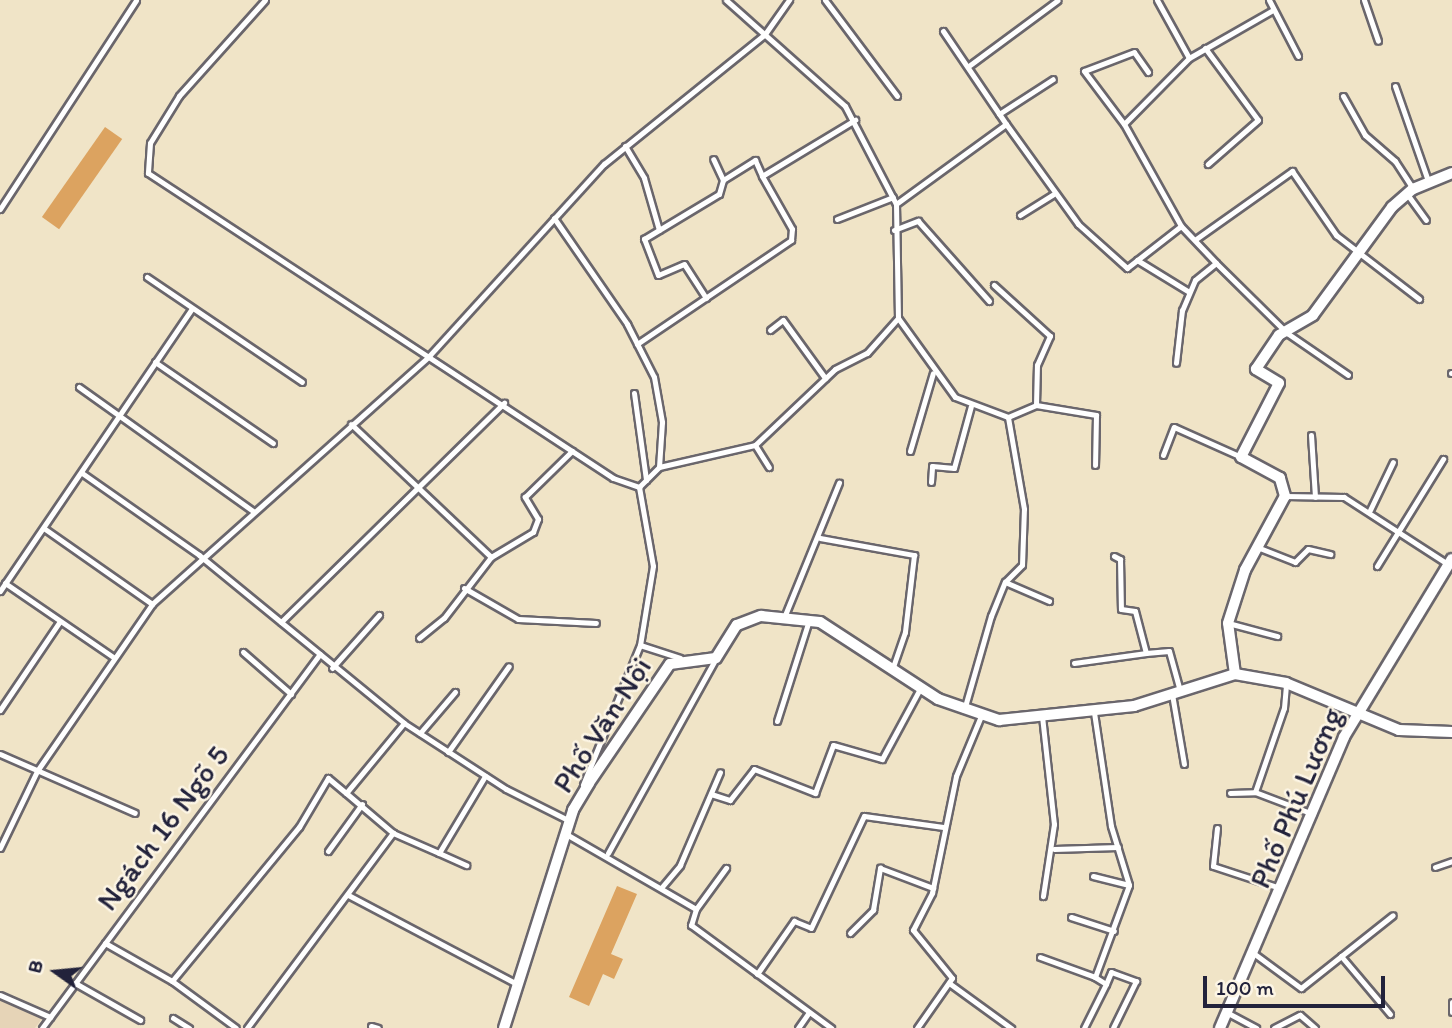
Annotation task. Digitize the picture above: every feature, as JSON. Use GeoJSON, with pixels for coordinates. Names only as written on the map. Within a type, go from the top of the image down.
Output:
{"type":"FeatureCollection","features":[{"type":"Feature","properties":{"kind":"street"},"geometry":{"type":"LineString","coordinates":[[1235,674],[1228,623],[1257,547],[1285,496],[1280,478],[1241,457],[1279,383],[1256,369],[1279,335],[1287,333],[1313,315],[1357,254],[1410,191],[1428,181],[1452,173]]}},
{"type":"Feature","properties":{"kind":"street","name":"Phố Phú Lương"},"geometry":{"type":"LineString","coordinates":[[1220,1028],[1256,955],[1313,814],[1358,715],[1450,562]]}},
{"type":"Feature","properties":{"kind":"street"},"geometry":{"type":"LineString","coordinates":[[716,658],[737,625],[785,615],[809,620],[848,636],[963,713],[981,716],[1042,716],[1094,712],[1176,693],[1235,674],[1286,683],[1399,730],[1452,732]]}},
{"type":"Feature","properties":{"kind":"street","name":"Phố Văn Nội"},"geometry":{"type":"LineString","coordinates":[[504,1028],[572,815],[657,678],[680,658],[716,658]]}},
{"type":"Feature","properties":{"kind":"lane"},"geometry":{"type":"LineString","coordinates":[[0,209],[135,0]]}},
{"type":"Feature","properties":{"kind":"lane"},"geometry":{"type":"LineString","coordinates":[[265,0],[179,96],[150,143],[148,173],[504,403],[572,451],[639,487]]}},
{"type":"Feature","properties":{"kind":"lane"},"geometry":{"type":"LineString","coordinates":[[726,0],[832,89],[855,120],[894,200],[898,318],[933,373],[971,406],[1008,417],[1036,405],[1096,415],[1095,465]]}},
{"type":"Feature","properties":{"kind":"lane"},"geometry":{"type":"LineString","coordinates":[[0,848],[37,771],[152,604],[199,555],[429,356],[554,218],[625,146],[765,34],[789,0]]}},
{"type":"Feature","properties":{"kind":"lane"},"geometry":{"type":"LineString","coordinates":[[825,0],[897,96]]}},
{"type":"Feature","properties":{"kind":"lane"},"geometry":{"type":"LineString","coordinates":[[1157,0],[1189,58]]}},
{"type":"Feature","properties":{"kind":"lane"},"geometry":{"type":"LineString","coordinates":[[1364,0],[1378,41]]}},
{"type":"Feature","properties":{"kind":"lane"},"geometry":{"type":"LineString","coordinates":[[970,65],[1055,1]]}},
{"type":"Feature","properties":{"kind":"lane"},"geometry":{"type":"LineString","coordinates":[[1271,1],[1271,10],[1297,55]]}},
{"type":"Feature","properties":{"kind":"lane"},"geometry":{"type":"LineString","coordinates":[[1124,124],[1189,58],[1271,10]]}},
{"type":"Feature","properties":{"kind":"lane"},"geometry":{"type":"LineString","coordinates":[[943,31],[970,65],[999,114],[1053,194],[1126,268],[1181,226]]}},
{"type":"Feature","properties":{"kind":"lane"},"geometry":{"type":"LineString","coordinates":[[1205,48],[1258,120],[1208,164]]}},
{"type":"Feature","properties":{"kind":"lane"},"geometry":{"type":"LineString","coordinates":[[1148,72],[1134,52],[1084,71],[1124,124],[1181,226],[1287,333],[1348,374]]}},
{"type":"Feature","properties":{"kind":"lane"},"geometry":{"type":"LineString","coordinates":[[999,114],[1054,79]]}},
{"type":"Feature","properties":{"kind":"lane"},"geometry":{"type":"LineString","coordinates":[[1395,86],[1428,181]]}},
{"type":"Feature","properties":{"kind":"lane"},"geometry":{"type":"LineString","coordinates":[[1343,96],[1365,135],[1395,161],[1426,220]]}},
{"type":"Feature","properties":{"kind":"lane"},"geometry":{"type":"LineString","coordinates":[[762,176],[855,120]]}},
{"type":"Feature","properties":{"kind":"lane"},"geometry":{"type":"LineString","coordinates":[[837,219],[894,200],[1006,124]]}},
{"type":"Feature","properties":{"kind":"lane"},"geometry":{"type":"LineString","coordinates":[[625,146],[644,177],[659,230]]}},
{"type":"Feature","properties":{"kind":"lane"},"geometry":{"type":"LineString","coordinates":[[706,298],[684,264],[658,275],[644,239],[719,194],[723,180],[713,159]]}},
{"type":"Feature","properties":{"kind":"lane"},"geometry":{"type":"LineString","coordinates":[[637,344],[791,240],[792,229],[755,160],[723,180]]}},
{"type":"Feature","properties":{"kind":"lane"},"geometry":{"type":"LineString","coordinates":[[1196,239],[1292,171],[1329,228],[1357,254],[1419,299]]}},
{"type":"Feature","properties":{"kind":"lane"},"geometry":{"type":"LineString","coordinates":[[1020,215],[1053,194]]}},
{"type":"Feature","properties":{"kind":"lane"},"geometry":{"type":"LineString","coordinates":[[554,218],[637,344],[654,377],[660,411],[659,467]]}},
{"type":"Feature","properties":{"kind":"lane"},"geometry":{"type":"LineString","coordinates":[[894,229],[918,222],[989,301]]}},
{"type":"Feature","properties":{"kind":"lane"},"geometry":{"type":"LineString","coordinates":[[1137,260],[1189,292]]}},
{"type":"Feature","properties":{"kind":"lane"},"geometry":{"type":"LineString","coordinates":[[1176,363],[1189,292],[1216,263]]}},
{"type":"Feature","properties":{"kind":"lane"},"geometry":{"type":"LineString","coordinates":[[147,277],[302,382]]}},
{"type":"Feature","properties":{"kind":"lane"},"geometry":{"type":"LineString","coordinates":[[994,285],[1050,336],[1037,365],[1036,405]]}},
{"type":"Feature","properties":{"kind":"lane"},"geometry":{"type":"LineString","coordinates":[[0,592],[192,309]]}},
{"type":"Feature","properties":{"kind":"lane"},"geometry":{"type":"LineString","coordinates":[[639,487],[659,467],[755,445],[825,378],[867,353],[898,318]]}},
{"type":"Feature","properties":{"kind":"lane"},"geometry":{"type":"LineString","coordinates":[[770,330],[783,320],[825,378]]}},
{"type":"Feature","properties":{"kind":"lane"},"geometry":{"type":"LineString","coordinates":[[155,362],[273,443]]}},
{"type":"Feature","properties":{"kind":"lane"},"geometry":{"type":"LineString","coordinates":[[911,451],[933,373]]}},
{"type":"Feature","properties":{"kind":"lane"},"geometry":{"type":"LineString","coordinates":[[79,387],[253,511]]}},
{"type":"Feature","properties":{"kind":"lane"},"geometry":{"type":"LineString","coordinates":[[634,393],[646,480]]}},
{"type":"Feature","properties":{"kind":"lane"},"geometry":{"type":"LineString","coordinates":[[281,622],[504,403]]}},
{"type":"Feature","properties":{"kind":"lane"},"geometry":{"type":"LineString","coordinates":[[931,482],[932,466],[954,468],[971,406]]}},
{"type":"Feature","properties":{"kind":"lane"},"geometry":{"type":"LineString","coordinates":[[963,713],[1005,582],[1022,565],[1024,509],[1008,417]]}},
{"type":"Feature","properties":{"kind":"lane"},"geometry":{"type":"LineString","coordinates":[[351,424],[491,557]]}},
{"type":"Feature","properties":{"kind":"lane"},"geometry":{"type":"LineString","coordinates":[[1163,455],[1174,427],[1241,457]]}},
{"type":"Feature","properties":{"kind":"lane"},"geometry":{"type":"LineString","coordinates":[[1311,435],[1315,497]]}},
{"type":"Feature","properties":{"kind":"lane"},"geometry":{"type":"LineString","coordinates":[[755,445],[769,467]]}},
{"type":"Feature","properties":{"kind":"lane"},"geometry":{"type":"LineString","coordinates":[[419,638],[444,618],[464,588],[491,557],[533,531],[538,519],[525,497],[572,451]]}},
{"type":"Feature","properties":{"kind":"lane"},"geometry":{"type":"LineString","coordinates":[[1377,566],[1395,527],[1443,459]]}},
{"type":"Feature","properties":{"kind":"lane"},"geometry":{"type":"LineString","coordinates":[[1370,510],[1393,462]]}},
{"type":"Feature","properties":{"kind":"lane"},"geometry":{"type":"LineString","coordinates":[[82,473],[199,555],[320,654],[332,668],[404,723],[485,776],[572,815],[640,645],[653,566],[639,487]]}},
{"type":"Feature","properties":{"kind":"lane"},"geometry":{"type":"LineString","coordinates":[[785,615],[820,538],[839,482]]}},
{"type":"Feature","properties":{"kind":"lane"},"geometry":{"type":"LineString","coordinates":[[1285,496],[1344,497],[1370,510],[1450,562]]}},
{"type":"Feature","properties":{"kind":"lane"},"geometry":{"type":"LineString","coordinates":[[45,529],[152,604]]}},
{"type":"Feature","properties":{"kind":"lane"},"geometry":{"type":"LineString","coordinates":[[820,538],[914,555],[905,632],[893,667]]}},
{"type":"Feature","properties":{"kind":"lane"},"geometry":{"type":"LineString","coordinates":[[1257,547],[1295,562],[1308,549],[1330,554]]}},
{"type":"Feature","properties":{"kind":"lane"},"geometry":{"type":"LineString","coordinates":[[1114,556],[1120,559],[1121,609],[1135,611],[1146,653]]}},
{"type":"Feature","properties":{"kind":"lane"},"geometry":{"type":"LineString","coordinates":[[1005,582],[1049,601]]}},
{"type":"Feature","properties":{"kind":"lane"},"geometry":{"type":"LineString","coordinates":[[5,583],[114,657]]}},
{"type":"Feature","properties":{"kind":"lane"},"geometry":{"type":"LineString","coordinates":[[464,588],[518,619],[596,623]]}},
{"type":"Feature","properties":{"kind":"lane"},"geometry":{"type":"LineString","coordinates":[[332,668],[379,615]]}},
{"type":"Feature","properties":{"kind":"lane"},"geometry":{"type":"LineString","coordinates":[[776,721],[809,620]]}},
{"type":"Feature","properties":{"kind":"lane"},"geometry":{"type":"LineString","coordinates":[[0,710],[60,621]]}},
{"type":"Feature","properties":{"kind":"lane"},"geometry":{"type":"LineString","coordinates":[[1228,623],[1277,636]]}},
{"type":"Feature","properties":{"kind":"lane"},"geometry":{"type":"LineString","coordinates":[[640,645],[680,658]]}},
{"type":"Feature","properties":{"kind":"lane"},"geometry":{"type":"LineString","coordinates":[[1074,663],[1170,651],[1184,764]]}},
{"type":"Feature","properties":{"kind":"lane"},"geometry":{"type":"LineString","coordinates":[[243,652],[290,694]]}},
{"type":"Feature","properties":{"kind":"lane","name":"Ngách 16 Ngõ 5"},"geometry":{"type":"LineString","coordinates":[[42,1028],[320,654]]}},
{"type":"Feature","properties":{"kind":"lane"},"geometry":{"type":"LineString","coordinates":[[608,853],[716,658]]}},
{"type":"Feature","properties":{"kind":"lane"},"geometry":{"type":"LineString","coordinates":[[448,752],[509,666]]}},
{"type":"Feature","properties":{"kind":"lane"},"geometry":{"type":"LineString","coordinates":[[1255,792],[1284,708],[1286,683]]}},
{"type":"Feature","properties":{"kind":"lane"},"geometry":{"type":"LineString","coordinates":[[711,794],[730,800],[754,769],[815,793],[833,745],[882,760],[921,687]]}},
{"type":"Feature","properties":{"kind":"lane"},"geometry":{"type":"LineString","coordinates":[[420,733],[455,692]]}},
{"type":"Feature","properties":{"kind":"lane"},"geometry":{"type":"LineString","coordinates":[[1094,712],[1118,847],[1129,885],[1094,977]]}},
{"type":"Feature","properties":{"kind":"lane"},"geometry":{"type":"LineString","coordinates":[[917,1028],[952,978],[912,930],[933,888],[943,827],[981,716]]}},
{"type":"Feature","properties":{"kind":"lane"},"geometry":{"type":"LineString","coordinates":[[1042,716],[1052,769],[1054,849],[1043,896]]}},
{"type":"Feature","properties":{"kind":"lane"},"geometry":{"type":"LineString","coordinates":[[346,793],[404,723]]}},
{"type":"Feature","properties":{"kind":"lane"},"geometry":{"type":"LineString","coordinates":[[0,754],[135,813]]}},
{"type":"Feature","properties":{"kind":"lane"},"geometry":{"type":"LineString","coordinates":[[662,888],[680,865],[691,829],[720,772]]}},
{"type":"Feature","properties":{"kind":"lane"},"geometry":{"type":"LineString","coordinates":[[439,853],[485,776]]}},
{"type":"Feature","properties":{"kind":"lane"},"geometry":{"type":"LineString","coordinates":[[173,981],[299,827],[328,778],[362,804],[393,833],[466,865]]}},
{"type":"Feature","properties":{"kind":"lane"},"geometry":{"type":"LineString","coordinates":[[1230,793],[1255,792],[1313,814]]}},
{"type":"Feature","properties":{"kind":"lane"},"geometry":{"type":"LineString","coordinates":[[328,850],[362,804]]}},
{"type":"Feature","properties":{"kind":"lane"},"geometry":{"type":"LineString","coordinates":[[757,974],[794,921],[811,928],[864,816],[943,827]]}},
{"type":"Feature","properties":{"kind":"lane"},"geometry":{"type":"LineString","coordinates":[[1217,828],[1213,866],[1283,889]]}},
{"type":"Feature","properties":{"kind":"lane"},"geometry":{"type":"LineString","coordinates":[[247,1028],[393,833]]}},
{"type":"Feature","properties":{"kind":"lane"},"geometry":{"type":"LineString","coordinates":[[566,834],[608,853],[696,909]]}},
{"type":"Feature","properties":{"kind":"lane"},"geometry":{"type":"LineString","coordinates":[[1054,849],[1118,847]]}},
{"type":"Feature","properties":{"kind":"lane"},"geometry":{"type":"LineString","coordinates":[[1435,867],[1452,860]]}},
{"type":"Feature","properties":{"kind":"lane"},"geometry":{"type":"LineString","coordinates":[[726,868],[696,909],[691,925],[831,1028]]}},
{"type":"Feature","properties":{"kind":"lane"},"geometry":{"type":"LineString","coordinates":[[850,933],[873,910],[880,868],[933,888]]}},
{"type":"Feature","properties":{"kind":"lane"},"geometry":{"type":"LineString","coordinates":[[1093,876],[1129,885]]}},
{"type":"Feature","properties":{"kind":"lane"},"geometry":{"type":"LineString","coordinates":[[348,895],[515,983]]}},
{"type":"Feature","properties":{"kind":"lane"},"geometry":{"type":"LineString","coordinates":[[1256,955],[1301,988],[1393,915]]}},
{"type":"Feature","properties":{"kind":"lane"},"geometry":{"type":"LineString","coordinates":[[1071,917],[1114,930]]}},
{"type":"Feature","properties":{"kind":"lane"},"geometry":{"type":"LineString","coordinates":[[105,943],[173,981],[236,1028]]}},
{"type":"Feature","properties":{"kind":"lane"},"geometry":{"type":"LineString","coordinates":[[1341,956],[1390,1013]]}},
{"type":"Feature","properties":{"kind":"lane"},"geometry":{"type":"LineString","coordinates":[[1040,957],[1106,984]]}},
{"type":"Feature","properties":{"kind":"lane"},"geometry":{"type":"LineString","coordinates":[[1084,1028],[1111,972],[1136,981],[1113,1028]]}},
{"type":"Feature","properties":{"kind":"lane"},"geometry":{"type":"LineString","coordinates":[[949,982],[1011,1028]]}},
{"type":"Feature","properties":{"kind":"lane"},"geometry":{"type":"LineString","coordinates":[[75,983],[140,1020]]}},
{"type":"Feature","properties":{"kind":"lane"},"geometry":{"type":"LineString","coordinates":[[0,995],[50,1017]]}},
{"type":"Feature","properties":{"kind":"lane"},"geometry":{"type":"LineString","coordinates":[[1452,1002],[1452,1012]]}},
{"type":"Feature","properties":{"kind":"lane"},"geometry":{"type":"LineString","coordinates":[[798,1028],[809,1012]]}},
{"type":"Feature","properties":{"kind":"lane"},"geometry":{"type":"LineString","coordinates":[[1228,1013],[1255,1028]]}},
{"type":"Feature","properties":{"kind":"lane"},"geometry":{"type":"LineString","coordinates":[[1274,1028],[1300,1015],[1315,1028]]}},
{"type":"Feature","properties":{"kind":"lane"},"geometry":{"type":"LineString","coordinates":[[173,1018],[189,1028]]}},
{"type":"Feature","properties":{"kind":"shaded area"},"geometry":{"type":"Polygon","coordinates":[[[0,998],[43,1017],[35,1028],[0,1028],[0,998]]]}},
{"type":"Feature","properties":{"kind":"building"},"geometry":{"type":"Polygon","coordinates":[[[105,127],[122,139],[59,229],[42,217],[105,127]]]}},
{"type":"Feature","properties":{"kind":"building"},"geometry":{"type":"Polygon","coordinates":[[[617,886],[637,894],[611,954],[623,959],[614,979],[603,974],[589,1006],[569,997],[617,886]]]}}]}
